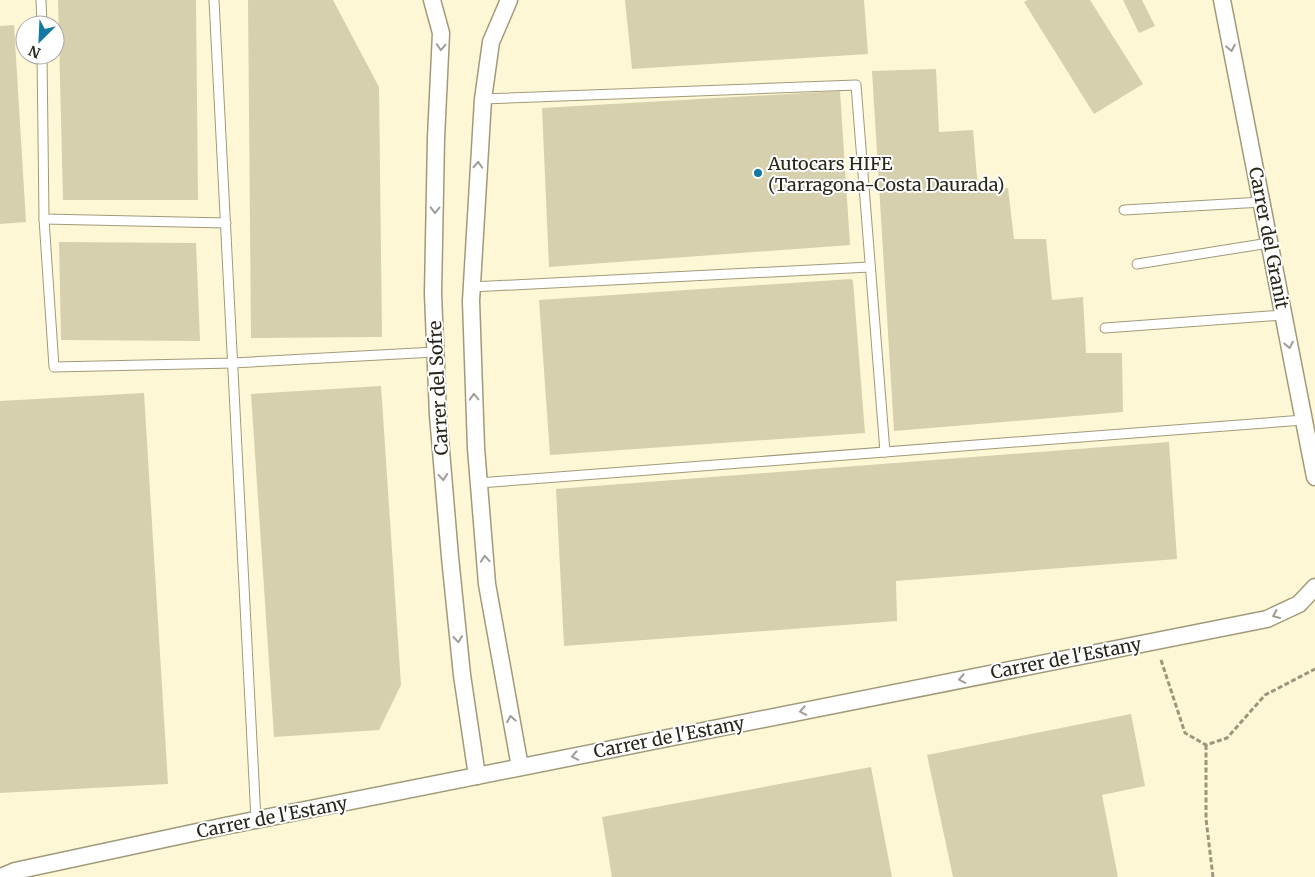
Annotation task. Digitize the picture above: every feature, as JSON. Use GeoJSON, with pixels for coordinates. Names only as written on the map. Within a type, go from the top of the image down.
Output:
{"type":"FeatureCollection","features":[{"type":"Feature","properties":{"kind":"street","name":"Carrer del Sofre"},"geometry":{"type":"LineString","coordinates":[[432,0],[441,33],[436,138],[433,294],[438,414],[462,675],[477,776]]}},
{"type":"Feature","properties":{"kind":"street","name":"Carrer del Sofre"},"geometry":{"type":"LineString","coordinates":[[509,0],[491,42],[483,99],[471,287],[479,483],[487,584],[520,767]]}},
{"type":"Feature","properties":{"kind":"street","name":"Carrer del Granit"},"geometry":{"type":"LineString","coordinates":[[1222,0],[1315,477]]}},
{"type":"Feature","properties":{"kind":"street","name":"Carrer de l'Estany"},"geometry":{"type":"LineString","coordinates":[[5,873],[256,820],[1267,619],[1299,604],[1315,588]]}},
{"type":"Feature","properties":{"kind":"lane"},"geometry":{"type":"LineString","coordinates":[[41,0],[42,15]]}},
{"type":"Feature","properties":{"kind":"lane"},"geometry":{"type":"LineString","coordinates":[[214,0],[256,820]]}},
{"type":"Feature","properties":{"kind":"lane"},"geometry":{"type":"LineString","coordinates":[[42,65],[44,219],[54,368],[233,363],[436,352]]}},
{"type":"Feature","properties":{"kind":"lane"},"geometry":{"type":"LineString","coordinates":[[483,99],[856,86],[885,452]]}},
{"type":"Feature","properties":{"kind":"lane"},"geometry":{"type":"LineString","coordinates":[[1124,210],[1262,202]]}},
{"type":"Feature","properties":{"kind":"lane"},"geometry":{"type":"LineString","coordinates":[[44,219],[226,223]]}},
{"type":"Feature","properties":{"kind":"lane"},"geometry":{"type":"LineString","coordinates":[[1137,264],[1269,243]]}},
{"type":"Feature","properties":{"kind":"lane"},"geometry":{"type":"LineString","coordinates":[[471,287],[870,267]]}},
{"type":"Feature","properties":{"kind":"lane"},"geometry":{"type":"LineString","coordinates":[[1105,328],[1284,315]]}},
{"type":"Feature","properties":{"kind":"lane"},"geometry":{"type":"LineString","coordinates":[[479,483],[1304,420]]}},
{"type":"Feature","properties":{"kind":"path"},"geometry":{"type":"LineString","coordinates":[[1151,642],[1163,663],[1185,732],[1206,744],[1227,738],[1265,695],[1315,669]]}},
{"type":"Feature","properties":{"kind":"path"},"geometry":{"type":"LineString","coordinates":[[1206,744],[1206,819],[1213,877]]}},
{"type":"Feature","properties":{"kind":"building"},"geometry":{"type":"Polygon","coordinates":[[[58,0],[196,0],[198,200],[63,200],[60,65],[65,65],[65,15],[58,15],[58,0]]]}},
{"type":"Feature","properties":{"kind":"building"},"geometry":{"type":"Polygon","coordinates":[[[248,0],[333,0],[379,87],[382,337],[251,338],[248,0]]]}},
{"type":"Feature","properties":{"kind":"building"},"geometry":{"type":"Polygon","coordinates":[[[625,0],[864,0],[868,54],[632,69],[625,0]]]}},
{"type":"Feature","properties":{"kind":"building"},"geometry":{"type":"Polygon","coordinates":[[[1028,0],[1090,0],[1143,84],[1094,114],[1024,2],[1028,0]]]}},
{"type":"Feature","properties":{"kind":"building"},"geometry":{"type":"Polygon","coordinates":[[[1123,0],[1142,0],[1155,26],[1139,33],[1123,0]]]}},
{"type":"Feature","properties":{"kind":"building"},"geometry":{"type":"Polygon","coordinates":[[[14,25],[26,222],[0,224],[0,26],[14,25]]]}},
{"type":"Feature","properties":{"kind":"building"},"geometry":{"type":"Polygon","coordinates":[[[936,69],[939,132],[973,130],[978,189],[1008,188],[1014,239],[1046,239],[1052,300],[1083,297],[1086,353],[1122,353],[1123,412],[894,431],[872,71],[936,69]]]}},
{"type":"Feature","properties":{"kind":"building"},"geometry":{"type":"Polygon","coordinates":[[[840,91],[850,245],[549,267],[542,108],[840,91]]]}},
{"type":"Feature","properties":{"kind":"building"},"geometry":{"type":"Polygon","coordinates":[[[59,242],[196,243],[200,341],[61,340],[59,242]]]}},
{"type":"Feature","properties":{"kind":"building"},"geometry":{"type":"Polygon","coordinates":[[[851,279],[853,281],[865,433],[550,455],[539,300],[851,279]]]}},
{"type":"Feature","properties":{"kind":"building"},"geometry":{"type":"Polygon","coordinates":[[[381,386],[401,685],[379,730],[274,737],[251,394],[381,386]]]}},
{"type":"Feature","properties":{"kind":"building"},"geometry":{"type":"Polygon","coordinates":[[[144,393],[168,784],[0,793],[0,401],[144,393]]]}},
{"type":"Feature","properties":{"kind":"building"},"geometry":{"type":"Polygon","coordinates":[[[1169,442],[1177,559],[896,581],[897,621],[564,646],[556,489],[1169,442]]]}},
{"type":"Feature","properties":{"kind":"building"},"geometry":{"type":"Polygon","coordinates":[[[1131,714],[1145,786],[1102,795],[1118,877],[953,877],[927,755],[1131,714]]]}},
{"type":"Feature","properties":{"kind":"building"},"geometry":{"type":"Polygon","coordinates":[[[871,767],[892,877],[612,877],[602,817],[871,767]]]}},
{"type":"Feature","properties":{"kind":"place","name":"Autocars HIFE (Tarragona-Costa Daurada)"},"geometry":{"type":"Point","coordinates":[758,173]}}]}
